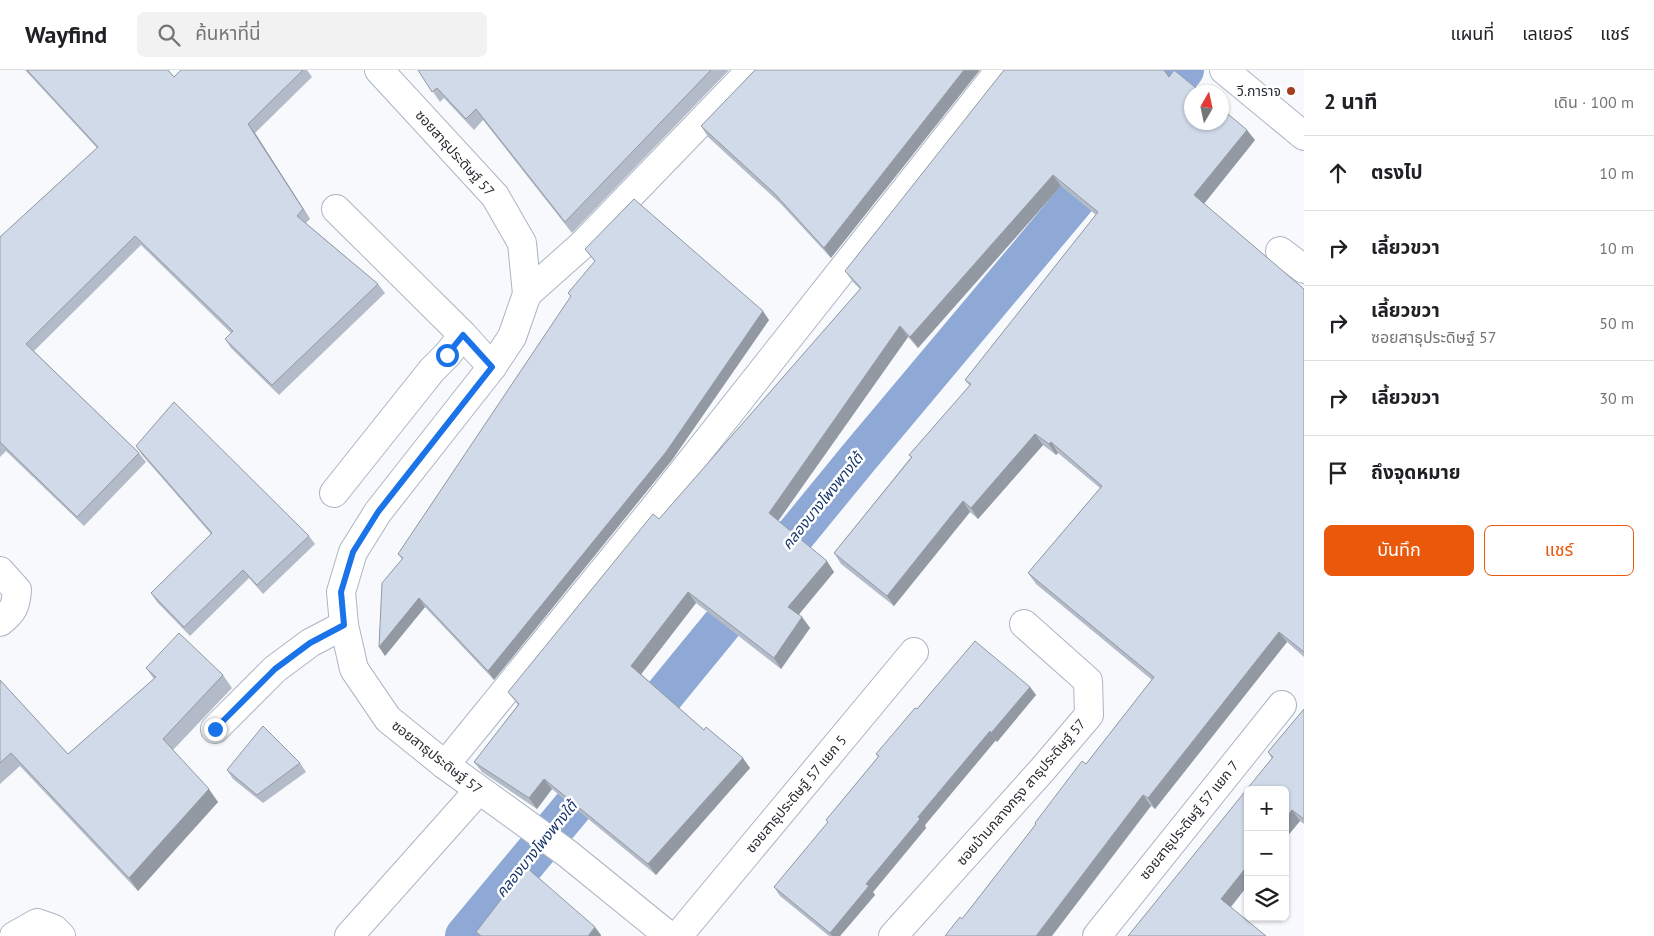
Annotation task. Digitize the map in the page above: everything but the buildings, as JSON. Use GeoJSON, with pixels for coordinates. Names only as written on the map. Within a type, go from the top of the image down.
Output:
{"type":"FeatureCollection","features":[{"type":"Feature","properties":{"kind":"street","name":"ซอยสาธุประดิษฐ์ 57"},"geometry":{"type":"LineString","coordinates":[[379,70],[495,196],[522,243],[527,294],[512,337],[492,367],[378,512],[353,552],[341,592],[344,625],[354,669],[388,719],[479,790],[568,854],[666,934]]}},
{"type":"Feature","properties":{"kind":"street"},"geometry":{"type":"LineString","coordinates":[[527,294],[582,245],[751,70]]}},
{"type":"Feature","properties":{"kind":"street"},"geometry":{"type":"LineString","coordinates":[[445,764],[651,512],[1000,70]]}},
{"type":"Feature","properties":{"kind":"street"},"geometry":{"type":"LineString","coordinates":[[1224,70],[1304,136]]}},
{"type":"Feature","properties":{"kind":"street"},"geometry":{"type":"LineString","coordinates":[[336,209],[463,335],[492,367]]}},
{"type":"Feature","properties":{"kind":"street"},"geometry":{"type":"LineString","coordinates":[[1280,251],[1304,269]]}},
{"type":"Feature","properties":{"kind":"street"},"geometry":{"type":"LineString","coordinates":[[334,492],[432,370],[463,335]]}},
{"type":"Feature","properties":{"kind":"street"},"geometry":{"type":"LineString","coordinates":[[0,571],[17,590],[16,604],[0,622]]}},
{"type":"Feature","properties":{"kind":"street","name":"ซอยบ้านกลางกรุง สาธุประดิษฐ์ 57"},"geometry":{"type":"LineString","coordinates":[[893,936],[1043,770],[1089,715],[1088,681],[1024,624]]}},
{"type":"Feature","properties":{"kind":"street"},"geometry":{"type":"LineString","coordinates":[[215,729],[275,669],[310,643],[344,625]]}},
{"type":"Feature","properties":{"kind":"street","name":"ซอยสาธุประดิษฐ์ 57 แยก 5"},"geometry":{"type":"LineString","coordinates":[[666,934],[914,652]]}},
{"type":"Feature","properties":{"kind":"street","name":"ซอยสาธุประดิษฐ์ 57 แยก 7"},"geometry":{"type":"LineString","coordinates":[[1097,936],[1282,705]]}},
{"type":"Feature","properties":{"kind":"street"},"geometry":{"type":"LineString","coordinates":[[349,936],[479,790]]}},
{"type":"Feature","properties":{"kind":"street"},"geometry":{"type":"LineString","coordinates":[[14,936],[37,923],[54,928],[61,936]]}},
{"type":"Feature","properties":{"kind":"waterway","name":"คลองบางโพงพางใต้"},"geometry":{"type":"LineString","coordinates":[[465,936],[860,456],[1184,70]]}},
{"type":"Feature","properties":{"kind":"place","name":"วี.การาจ"},"geometry":{"type":"Point","coordinates":[1291,91]}},
{"type":"Feature","properties":{"kind":"route"},"geometry":{"type":"LineString","coordinates":[[215,729],[275,669],[310,643],[344,625],[341,592],[353,552],[378,512],[492,367],[463,335],[447,355]]}}]}
